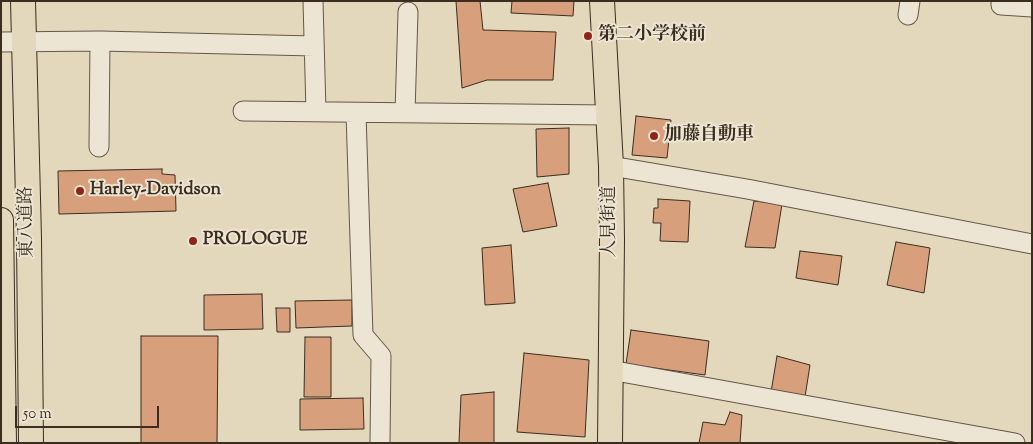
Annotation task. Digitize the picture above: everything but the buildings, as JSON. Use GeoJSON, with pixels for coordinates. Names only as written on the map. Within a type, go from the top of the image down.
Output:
{"type":"FeatureCollection","features":[{"type":"Feature","properties":{"kind":"main road","name":"東八道路"},"geometry":{"type":"LineString","coordinates":[[23,1],[13,42],[29,238],[31,443]]}},
{"type":"Feature","properties":{"kind":"main road","name":"人見街道"},"geometry":{"type":"LineString","coordinates":[[602,1],[611,166],[610,443]]}},
{"type":"Feature","properties":{"kind":"main road","name":"東八道路"},"geometry":{"type":"LineString","coordinates":[[1,220],[4,443]]}},
{"type":"Feature","properties":{"kind":"street"},"geometry":{"type":"LineString","coordinates":[[314,1],[316,112]]}},
{"type":"Feature","properties":{"kind":"street"},"geometry":{"type":"LineString","coordinates":[[1001,1],[1001,5],[1032,7]]}},
{"type":"Feature","properties":{"kind":"street"},"geometry":{"type":"LineString","coordinates":[[405,113],[408,12]]}},
{"type":"Feature","properties":{"kind":"street"},"geometry":{"type":"LineString","coordinates":[[99,146],[100,41]]}},
{"type":"Feature","properties":{"kind":"street"},"geometry":{"type":"LineString","coordinates":[[13,42],[100,41],[314,46]]}},
{"type":"Feature","properties":{"kind":"street"},"geometry":{"type":"LineString","coordinates":[[243,110],[608,115]]}},
{"type":"Feature","properties":{"kind":"street"},"geometry":{"type":"LineString","coordinates":[[356,113],[363,335],[381,356],[380,443]]}},
{"type":"Feature","properties":{"kind":"street"},"geometry":{"type":"LineString","coordinates":[[611,166],[747,189],[1032,244]]}},
{"type":"Feature","properties":{"kind":"street"},"geometry":{"type":"LineString","coordinates":[[610,370],[850,412],[958,438],[1015,443]]}},
{"type":"Feature","properties":{"kind":"place","name":"第二小学校前"},"geometry":{"type":"Point","coordinates":[588,36]}},
{"type":"Feature","properties":{"kind":"place","name":"加藤自動車"},"geometry":{"type":"Point","coordinates":[654,136]}},
{"type":"Feature","properties":{"kind":"place","name":"Harley-Davidson"},"geometry":{"type":"Point","coordinates":[80,191]}},
{"type":"Feature","properties":{"kind":"place","name":"PROLOGUE"},"geometry":{"type":"Point","coordinates":[193,241]}}]}
